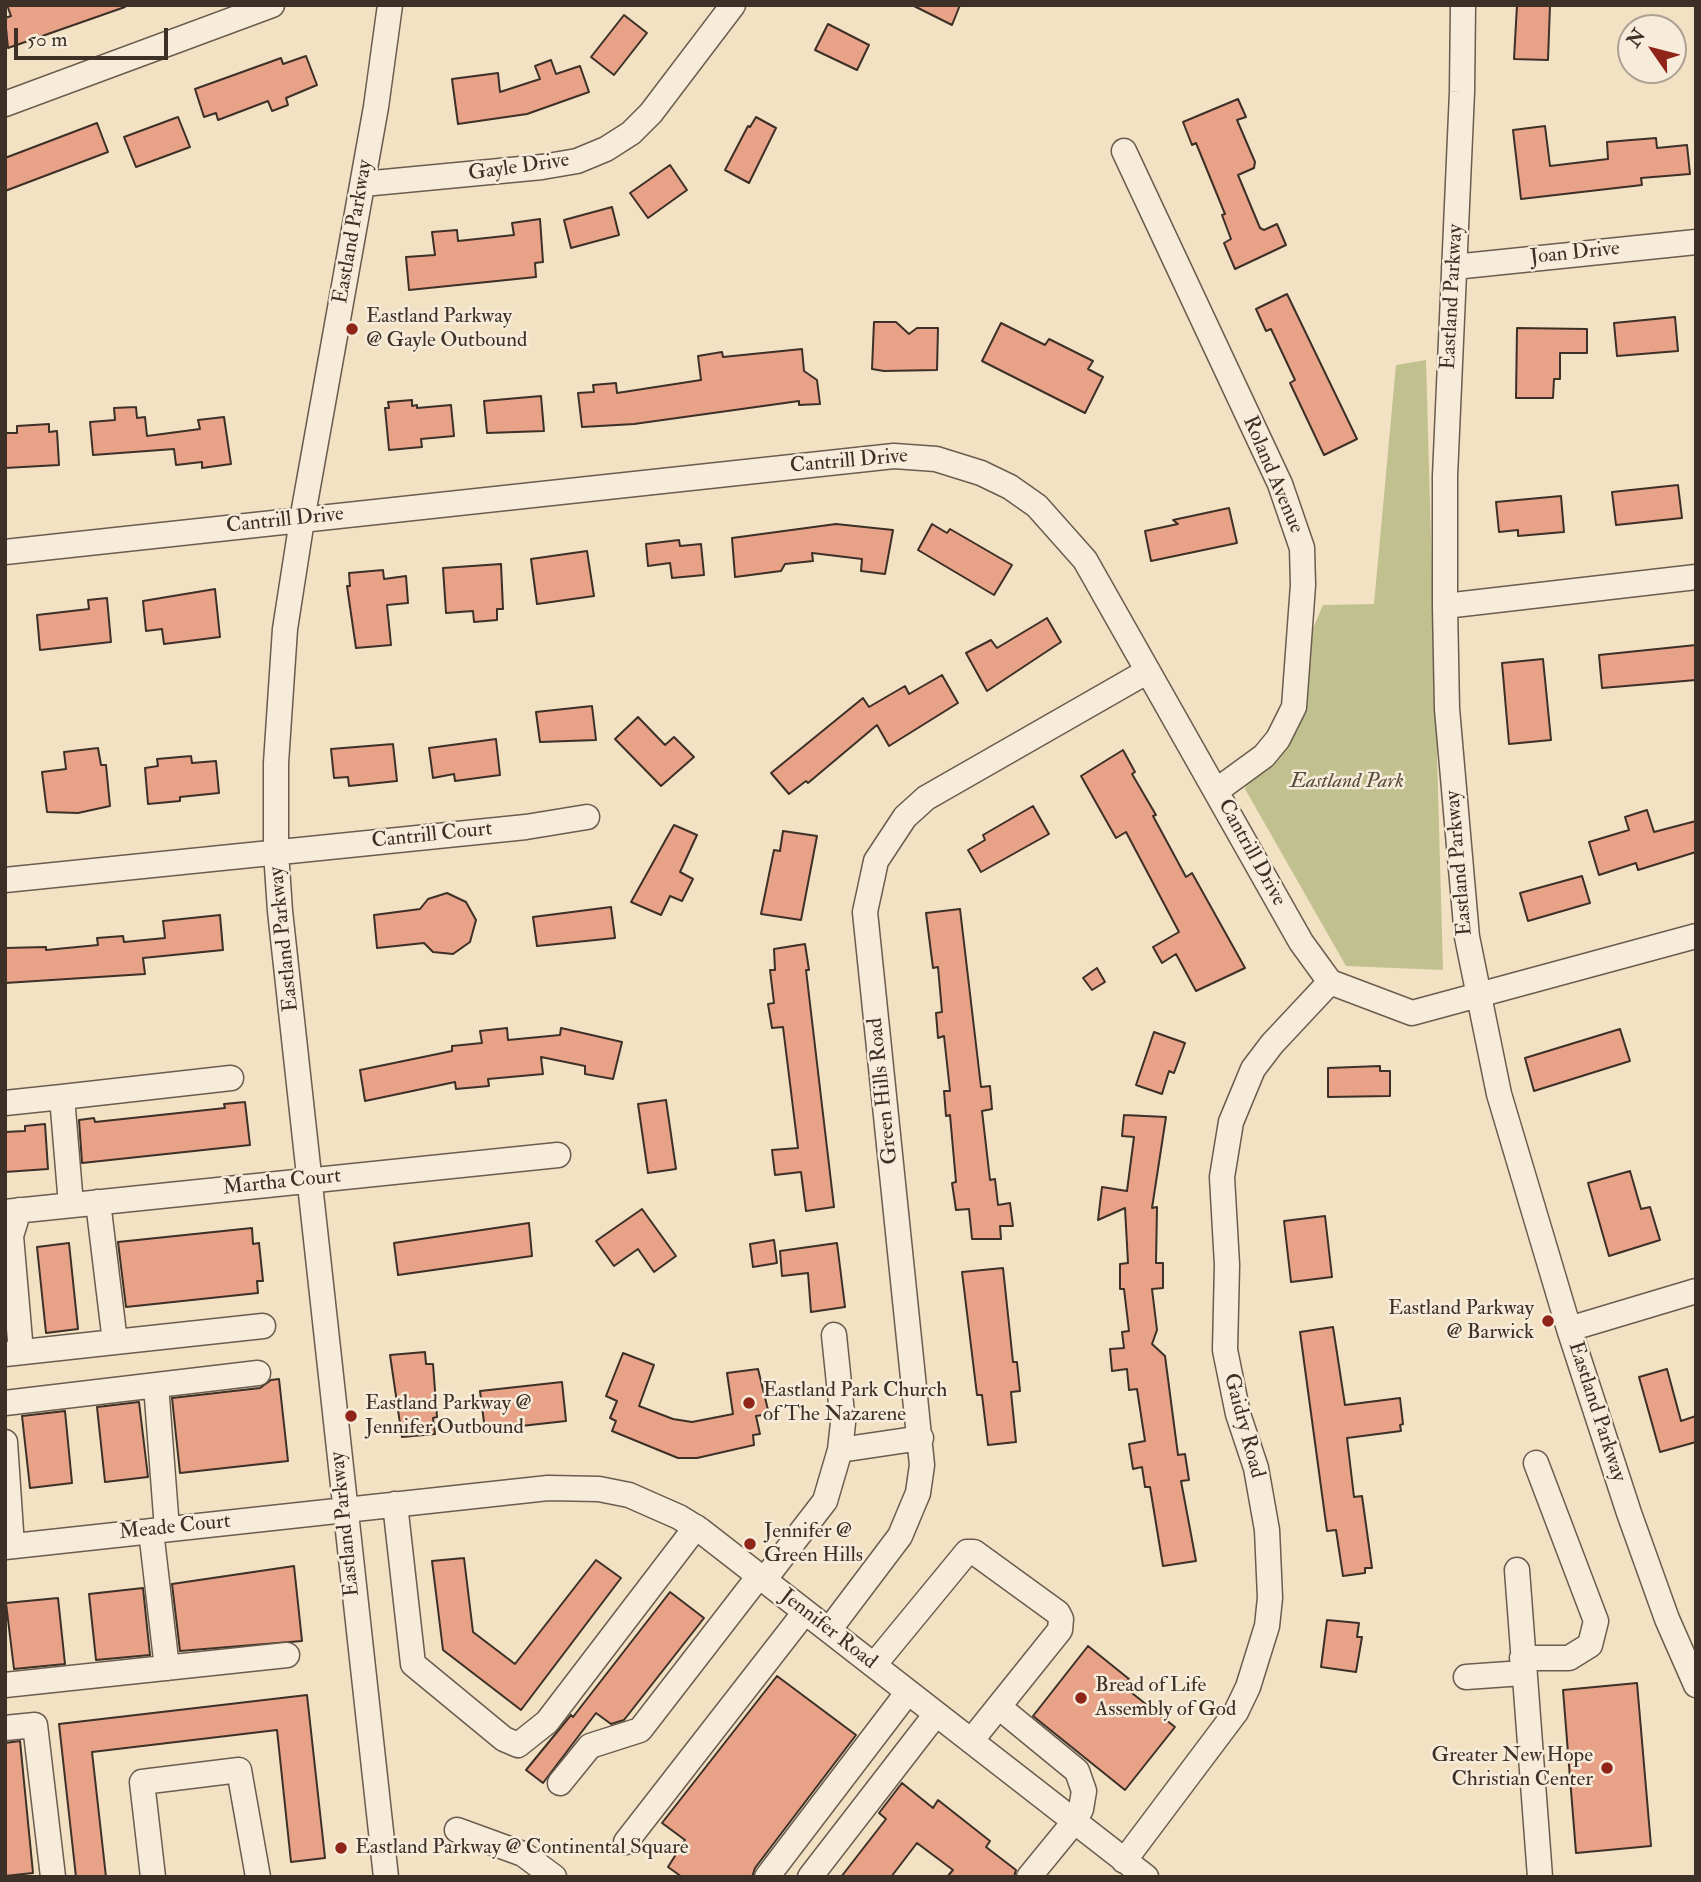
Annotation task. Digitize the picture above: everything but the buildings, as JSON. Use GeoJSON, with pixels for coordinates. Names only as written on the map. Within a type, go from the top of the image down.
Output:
{"type":"FeatureCollection","features":[{"type":"Feature","properties":{"kind":"street"},"geometry":{"type":"LineString","coordinates":[[5,104],[272,5]]}},
{"type":"Feature","properties":{"kind":"street","name":"Eastland Parkway"},"geometry":{"type":"LineString","coordinates":[[386,1877],[344,1510],[276,852],[277,714],[302,520],[363,184],[390,5]]}},
{"type":"Feature","properties":{"kind":"street","name":"Gayle Drive"},"geometry":{"type":"LineString","coordinates":[[363,184],[542,167],[577,161],[606,149],[631,133],[651,113],[733,5]]}},
{"type":"Feature","properties":{"kind":"street","name":"Eastland Parkway"},"geometry":{"type":"LineString","coordinates":[[1463,5],[1444,476],[1445,606],[1447,709],[1459,867],[1476,997],[1499,1094],[1569,1329],[1629,1513],[1693,1670]]}},
{"type":"Feature","properties":{"kind":"street","name":"Roland Avenue"},"geometry":{"type":"LineString","coordinates":[[1124,151],[1280,484],[1296,523],[1301,548],[1303,585],[1294,707],[1278,739],[1264,756],[1216,791]]}},
{"type":"Feature","properties":{"kind":"street","name":"Joan Drive"},"geometry":{"type":"LineString","coordinates":[[1454,267],[1696,242]]}},
{"type":"Feature","properties":{"kind":"street","name":"Cantrill Drive"},"geometry":{"type":"LineString","coordinates":[[5,552],[894,456],[936,459],[981,473],[1010,487],[1037,506],[1061,529],[1086,560],[1301,942],[1330,982]]}},
{"type":"Feature","properties":{"kind":"street"},"geometry":{"type":"LineString","coordinates":[[1445,606],[1696,577]]}},
{"type":"Feature","properties":{"kind":"street","name":"Green Hills Road"},"geometry":{"type":"LineString","coordinates":[[829,1630],[884,1560],[911,1514],[918,1493],[921,1438],[865,912],[868,885],[876,861],[889,838],[905,817],[926,798],[1148,671]]}},
{"type":"Feature","properties":{"kind":"street","name":"Cantrill Court"},"geometry":{"type":"LineString","coordinates":[[276,852],[526,827],[587,817]]}},
{"type":"Feature","properties":{"kind":"street"},"geometry":{"type":"LineString","coordinates":[[5,880],[276,852]]}},
{"type":"Feature","properties":{"kind":"street"},"geometry":{"type":"LineString","coordinates":[[1330,982],[1412,1013],[1696,936]]}},
{"type":"Feature","properties":{"kind":"street","name":"Gaidry Road"},"geometry":{"type":"LineString","coordinates":[[1125,1861],[1236,1713],[1256,1667],[1266,1626],[1270,1569],[1267,1530],[1255,1468],[1238,1414],[1225,1350],[1227,1265],[1222,1177],[1224,1147],[1240,1095],[1254,1069],[1279,1036],[1330,982]]}},
{"type":"Feature","properties":{"kind":"street"},"geometry":{"type":"LineString","coordinates":[[5,1103],[232,1077]]}},
{"type":"Feature","properties":{"kind":"street"},"geometry":{"type":"LineString","coordinates":[[62,1097],[72,1205]]}},
{"type":"Feature","properties":{"kind":"street","name":"Martha Court"},"geometry":{"type":"LineString","coordinates":[[12,1211],[558,1156]]}},
{"type":"Feature","properties":{"kind":"street"},"geometry":{"type":"LineString","coordinates":[[98,1202],[115,1342]]}},
{"type":"Feature","properties":{"kind":"street"},"geometry":{"type":"LineString","coordinates":[[12,1211],[13,1353],[263,1326]]}},
{"type":"Feature","properties":{"kind":"street"},"geometry":{"type":"LineString","coordinates":[[1569,1329],[1696,1291]]}},
{"type":"Feature","properties":{"kind":"street"},"geometry":{"type":"LineString","coordinates":[[560,1783],[590,1746],[640,1731],[825,1501],[840,1450],[844,1423],[834,1335]]}},
{"type":"Feature","properties":{"kind":"street"},"geometry":{"type":"LineString","coordinates":[[5,1403],[258,1373]]}},
{"type":"Feature","properties":{"kind":"street"},"geometry":{"type":"LineString","coordinates":[[156,1385],[159,1530],[167,1668]]}},
{"type":"Feature","properties":{"kind":"street"},"geometry":{"type":"LineString","coordinates":[[840,1450],[921,1438]]}},
{"type":"Feature","properties":{"kind":"street"},"geometry":{"type":"LineString","coordinates":[[5,1442],[9,1547]]}},
{"type":"Feature","properties":{"kind":"street"},"geometry":{"type":"LineString","coordinates":[[1465,1677],[1569,1658],[1590,1645],[1596,1621],[1536,1462]]}},
{"type":"Feature","properties":{"kind":"street","name":"Jennifer Road"},"geometry":{"type":"LineString","coordinates":[[344,1510],[548,1488],[598,1489],[652,1504],[695,1527],[1146,1877]]}},
{"type":"Feature","properties":{"kind":"street"},"geometry":{"type":"LineString","coordinates":[[395,1504],[413,1664],[503,1739],[518,1745],[547,1722],[695,1527]]}},
{"type":"Feature","properties":{"kind":"street","name":"Meade Court"},"geometry":{"type":"LineString","coordinates":[[9,1547],[344,1510]]}},
{"type":"Feature","properties":{"kind":"street"},"geometry":{"type":"LineString","coordinates":[[874,1665],[960,1557],[974,1552],[1061,1619],[1060,1630],[971,1741]]}},
{"type":"Feature","properties":{"kind":"street"},"geometry":{"type":"LineString","coordinates":[[1517,1570],[1540,1877]]}},
{"type":"Feature","properties":{"kind":"street"},"geometry":{"type":"LineString","coordinates":[[626,1842],[805,1612]]}},
{"type":"Feature","properties":{"kind":"street"},"geometry":{"type":"LineString","coordinates":[[5,1685],[287,1655]]}},
{"type":"Feature","properties":{"kind":"street"},"geometry":{"type":"LineString","coordinates":[[767,1877],[908,1692]]}},
{"type":"Feature","properties":{"kind":"street"},"geometry":{"type":"LineString","coordinates":[[999,1707],[1077,1771],[1084,1791],[1083,1802],[1074,1822],[1029,1877]]}},
{"type":"Feature","properties":{"kind":"street"},"geometry":{"type":"LineString","coordinates":[[810,1877],[936,1714]]}},
{"type":"Feature","properties":{"kind":"street"},"geometry":{"type":"LineString","coordinates":[[5,1728],[35,1726],[53,1877]]}},
{"type":"Feature","properties":{"kind":"street"},"geometry":{"type":"LineString","coordinates":[[153,1877],[142,1782],[239,1770],[258,1877]]}},
{"type":"Feature","properties":{"kind":"street"},"geometry":{"type":"LineString","coordinates":[[457,1830],[523,1854],[554,1877]]}},
{"type":"Feature","properties":{"kind":"green space","name":"Eastland Park"},"geometry":{"type":"Polygon","coordinates":[[[1426,360],[1443,970],[1346,966],[1245,789],[1323,605],[1374,604],[1396,365],[1426,360]]]}},
{"type":"Feature","properties":{"kind":"place","name":"Eastland Parkway @ Gayle Outbound"},"geometry":{"type":"Point","coordinates":[352,329]}},
{"type":"Feature","properties":{"kind":"place","name":"Eastland Parkway @ Barwick"},"geometry":{"type":"Point","coordinates":[1548,1321]}},
{"type":"Feature","properties":{"kind":"place","name":"Eastland Park Church of The Nazarene"},"geometry":{"type":"Point","coordinates":[749,1403]}},
{"type":"Feature","properties":{"kind":"place","name":"Eastland Parkway @ Jennifer Outbound"},"geometry":{"type":"Point","coordinates":[351,1416]}},
{"type":"Feature","properties":{"kind":"place","name":"Jennifer @ Green Hills"},"geometry":{"type":"Point","coordinates":[750,1544]}},
{"type":"Feature","properties":{"kind":"place","name":"Bread of Life Assembly of God"},"geometry":{"type":"Point","coordinates":[1081,1698]}},
{"type":"Feature","properties":{"kind":"place","name":"Greater New Hope Christian Center"},"geometry":{"type":"Point","coordinates":[1607,1768]}},
{"type":"Feature","properties":{"kind":"place","name":"Eastland Parkway @ Continental Square"},"geometry":{"type":"Point","coordinates":[341,1848]}}]}
